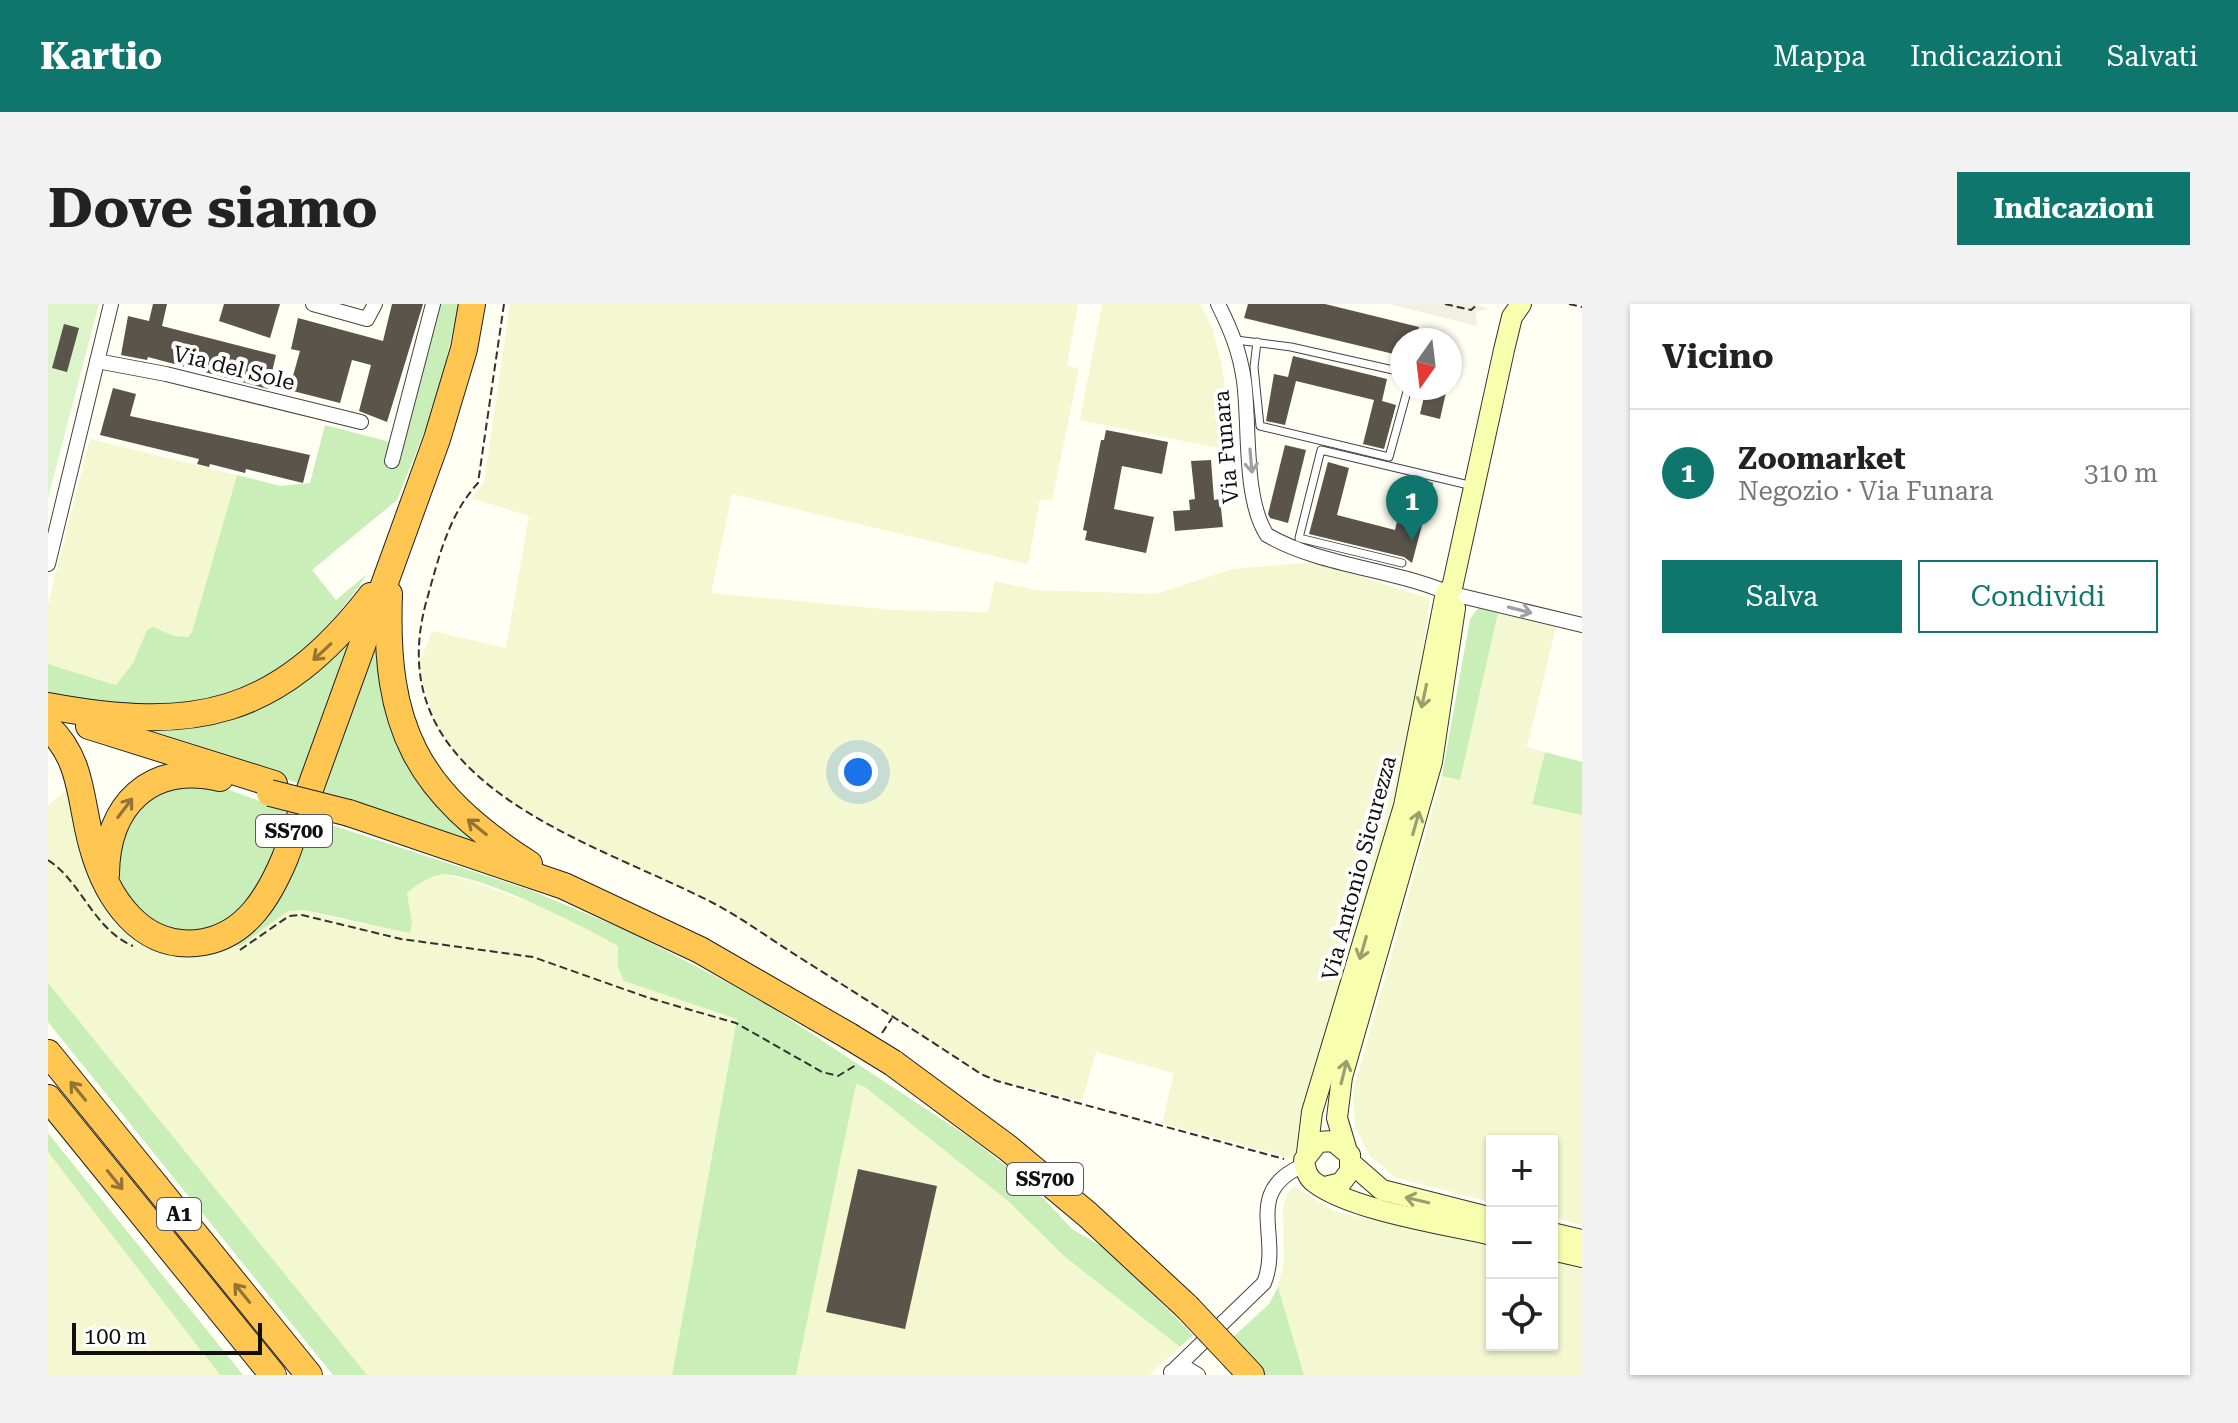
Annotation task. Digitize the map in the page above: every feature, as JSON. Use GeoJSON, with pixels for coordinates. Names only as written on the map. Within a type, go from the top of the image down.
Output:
{"type":"FeatureCollection","features":[{"type":"Feature","properties":{"kind":"highway","name":"SS700"},"geometry":{"type":"LineString","coordinates":[[105,881],[132,922],[163,940],[201,942],[218,938],[248,919],[277,877],[450,398],[472,304]]}},
{"type":"Feature","properties":{"kind":"highway"},"geometry":{"type":"LineString","coordinates":[[48,709],[119,718],[168,718],[210,713],[251,699],[285,681],[320,654],[351,622],[390,571]]}},
{"type":"Feature","properties":{"kind":"highway"},"geometry":{"type":"LineString","coordinates":[[390,571],[387,644],[392,696],[417,758],[459,812],[497,843],[564,886]]}},
{"type":"Feature","properties":{"kind":"highway","name":"SS700"},"geometry":{"type":"LineString","coordinates":[[48,709],[272,789],[564,886],[700,950],[893,1063],[1008,1148],[1088,1215],[1187,1307],[1244,1367]]}},
{"type":"Feature","properties":{"kind":"highway"},"geometry":{"type":"LineString","coordinates":[[48,727],[71,757],[83,793],[92,847],[105,881]]}},
{"type":"Feature","properties":{"kind":"highway"},"geometry":{"type":"LineString","coordinates":[[105,881],[112,828],[124,806],[146,787],[172,777],[206,775],[272,789]]}},
{"type":"Feature","properties":{"kind":"highway","name":"A1"},"geometry":{"type":"LineString","coordinates":[[48,1053],[309,1375]]}},
{"type":"Feature","properties":{"kind":"highway","name":"A1"},"geometry":{"type":"LineString","coordinates":[[48,1098],[273,1375]]}},
{"type":"Feature","properties":{"kind":"street"},"geometry":{"type":"LineString","coordinates":[[48,564],[111,304]]}},
{"type":"Feature","properties":{"kind":"street"},"geometry":{"type":"LineString","coordinates":[[313,304],[367,319],[375,304]]}},
{"type":"Feature","properties":{"kind":"street"},"geometry":{"type":"LineString","coordinates":[[392,461],[433,304]]}},
{"type":"Feature","properties":{"kind":"street","name":"Via Funara"},"geometry":{"type":"LineString","coordinates":[[1218,304],[1236,340],[1244,380],[1256,515],[1267,535],[1314,554],[1582,625]]}},
{"type":"Feature","properties":{"kind":"street"},"geometry":{"type":"LineString","coordinates":[[1452,592],[1509,328],[1521,304]]}},
{"type":"Feature","properties":{"kind":"street","name":"Via del Sole"},"geometry":{"type":"LineString","coordinates":[[97,361],[166,374],[361,422]]}},
{"type":"Feature","properties":{"kind":"street","name":"Via Antonio Sicurezza"},"geometry":{"type":"LineString","coordinates":[[1348,1156],[1337,1118],[1342,1077],[1432,762],[1452,592]]}},
{"type":"Feature","properties":{"kind":"street","name":"Via Antonio Sicurezza"},"geometry":{"type":"LineString","coordinates":[[1305,1159],[1312,1112],[1404,806],[1452,592]]}},
{"type":"Feature","properties":{"kind":"street"},"geometry":{"type":"LineString","coordinates":[[1170,1373],[1264,1283],[1270,1265],[1269,1196],[1280,1178],[1325,1140],[1348,1156],[1382,1190],[1486,1216]]}},
{"type":"Feature","properties":{"kind":"street"},"geometry":{"type":"LineString","coordinates":[[1325,1187],[1341,1183],[1348,1156]]}},
{"type":"Feature","properties":{"kind":"street"},"geometry":{"type":"LineString","coordinates":[[1305,1159],[1313,1181],[1341,1198],[1486,1234]]}},
{"type":"Feature","properties":{"kind":"street"},"geometry":{"type":"LineString","coordinates":[[1558,1234],[1582,1240]]}},
{"type":"Feature","properties":{"kind":"street"},"geometry":{"type":"LineString","coordinates":[[1558,1251],[1582,1257]]}},
{"type":"Feature","properties":{"kind":"street"},"geometry":{"type":"LineString","coordinates":[[1170,1373],[1188,1369],[1199,1375],[1205,1342]]}},
{"type":"Feature","properties":{"kind":"lane"},"geometry":{"type":"LineString","coordinates":[[1236,340],[1390,370]]}},
{"type":"Feature","properties":{"kind":"lane"},"geometry":{"type":"LineString","coordinates":[[1257,342],[1254,367],[1260,426],[1389,457],[1405,400]]}},
{"type":"Feature","properties":{"kind":"lane"},"geometry":{"type":"LineString","coordinates":[[1402,563],[1299,538],[1321,450],[1475,486]]}},
{"type":"Feature","properties":{"kind":"path"},"geometry":{"type":"LineString","coordinates":[[504,304],[478,483],[466,496],[445,536],[417,633],[419,671],[437,730],[458,758],[509,802],[573,839],[716,905],[997,1081],[1305,1159]]}},
{"type":"Feature","properties":{"kind":"path"},"geometry":{"type":"LineString","coordinates":[[1445,304],[1471,310],[1478,304]]}},
{"type":"Feature","properties":{"kind":"path"},"geometry":{"type":"LineString","coordinates":[[1569,304],[1582,307]]}},
{"type":"Feature","properties":{"kind":"path"},"geometry":{"type":"LineString","coordinates":[[48,860],[61,869],[118,940],[144,951]]}},
{"type":"Feature","properties":{"kind":"path"},"geometry":{"type":"LineString","coordinates":[[237,951],[249,947],[289,916],[302,915],[401,939],[511,952],[736,1023],[822,1072],[838,1076],[861,1062]]}},
{"type":"Feature","properties":{"kind":"path"},"geometry":{"type":"LineString","coordinates":[[882,1033],[892,1017]]}},
{"type":"Feature","properties":{"kind":"green space"},"geometry":{"type":"Polygon","coordinates":[[[48,304],[99,304],[48,498],[48,304]]]}},
{"type":"Feature","properties":{"kind":"green space"},"geometry":{"type":"Polygon","coordinates":[[[428,304],[459,304],[437,400],[397,500],[312,570],[336,600],[367,574],[326,627],[276,670],[249,686],[219,698],[186,705],[139,708],[48,694],[48,664],[116,685],[133,663],[147,630],[153,627],[174,636],[188,637],[237,475],[280,486],[310,483],[325,425],[390,442],[428,304]]]}},
{"type":"Feature","properties":{"kind":"green space"},"geometry":{"type":"Polygon","coordinates":[[[510,304],[1078,304],[1067,365],[1079,369],[1052,501],[1040,499],[1028,564],[732,494],[711,593],[893,610],[988,612],[995,581],[1035,590],[1156,594],[1233,569],[1317,562],[1430,599],[1405,774],[1294,1159],[1162,1123],[1174,1073],[1096,1052],[1082,1101],[997,1081],[981,1074],[716,905],[573,839],[509,802],[458,758],[437,730],[418,666],[432,631],[506,648],[529,516],[472,498],[484,482],[510,304]]]}},
{"type":"Feature","properties":{"kind":"green space"},"geometry":{"type":"Polygon","coordinates":[[[1102,304],[1200,304],[1212,327],[1222,366],[1233,451],[1080,420],[1102,304]]]}},
{"type":"Feature","properties":{"kind":"green space"},"geometry":{"type":"Polygon","coordinates":[[[90,439],[237,475],[192,632],[187,637],[153,628],[147,630],[133,663],[117,685],[48,664],[48,604],[90,439]]]}},
{"type":"Feature","properties":{"kind":"green space"},"geometry":{"type":"Polygon","coordinates":[[[1478,608],[1498,613],[1460,780],[1442,776],[1470,619],[1478,608]]]}},
{"type":"Feature","properties":{"kind":"green space"},"geometry":{"type":"Polygon","coordinates":[[[1498,613],[1556,627],[1527,747],[1545,752],[1532,803],[1582,815],[1582,1225],[1558,1219],[1558,1135],[1486,1135],[1486,1200],[1396,1178],[1369,1155],[1355,1126],[1353,1092],[1442,776],[1460,779],[1498,613]]]}},
{"type":"Feature","properties":{"kind":"green space"},"geometry":{"type":"Polygon","coordinates":[[[344,643],[348,647],[298,783],[131,729],[157,729],[344,643]]]}},
{"type":"Feature","properties":{"kind":"green space"},"geometry":{"type":"Polygon","coordinates":[[[374,645],[379,647],[380,660],[472,837],[468,841],[319,792],[374,645]]]}},
{"type":"Feature","properties":{"kind":"green space"},"geometry":{"type":"Polygon","coordinates":[[[1545,752],[1582,762],[1582,815],[1532,804],[1545,752]]]}},
{"type":"Feature","properties":{"kind":"green space"},"geometry":{"type":"Polygon","coordinates":[[[213,784],[287,811],[266,868],[246,902],[216,927],[190,933],[148,924],[113,877],[132,810],[156,790],[213,784]]]}},
{"type":"Feature","properties":{"kind":"green space"},"geometry":{"type":"Polygon","coordinates":[[[70,786],[78,841],[93,889],[110,920],[139,944],[155,950],[197,955],[240,946],[288,911],[304,910],[359,924],[412,922],[407,893],[423,881],[442,874],[472,881],[570,918],[618,946],[618,967],[624,981],[737,1019],[672,1375],[367,1375],[48,983],[48,806],[70,786]]]}},
{"type":"Feature","properties":{"kind":"green space"},"geometry":{"type":"Polygon","coordinates":[[[310,818],[530,890],[630,932],[759,999],[970,1138],[1032,1186],[1072,1229],[1108,1250],[1193,1335],[1180,1347],[1064,1256],[1008,1201],[865,1087],[856,1084],[796,1375],[672,1375],[737,1019],[624,981],[618,967],[618,946],[582,926],[501,890],[454,876],[434,876],[407,893],[412,922],[410,933],[304,910],[288,911],[240,946],[234,946],[249,934],[273,905],[290,872],[310,818]]]}},
{"type":"Feature","properties":{"kind":"green space"},"geometry":{"type":"Polygon","coordinates":[[[48,983],[367,1375],[333,1375],[48,1022],[48,983]]]}},
{"type":"Feature","properties":{"kind":"green space"},"geometry":{"type":"Polygon","coordinates":[[[855,1084],[865,1087],[1008,1201],[1064,1256],[1180,1347],[1149,1375],[796,1375],[855,1084]]]}},
{"type":"Feature","properties":{"kind":"green space"},"geometry":{"type":"Polygon","coordinates":[[[48,1133],[243,1375],[220,1375],[48,1152],[48,1133]]]}},
{"type":"Feature","properties":{"kind":"green space"},"geometry":{"type":"Polygon","coordinates":[[[48,1152],[130,1257],[220,1375],[48,1375],[48,1152]]]}},
{"type":"Feature","properties":{"kind":"green space"},"geometry":{"type":"Polygon","coordinates":[[[1294,1186],[1334,1211],[1486,1246],[1486,1351],[1558,1351],[1558,1263],[1582,1269],[1582,1375],[1304,1375],[1278,1287],[1284,1262],[1283,1208],[1286,1195],[1294,1186]]]}},
{"type":"Feature","properties":{"kind":"green space"},"geometry":{"type":"Polygon","coordinates":[[[1278,1287],[1304,1375],[1264,1375],[1231,1339],[1269,1304],[1278,1287]]]}},
{"type":"Feature","properties":{"kind":"shaded area"},"geometry":{"type":"Polygon","coordinates":[[[1389,304],[1476,304],[1488,309],[1476,312],[1477,326],[1389,304]]]}},
{"type":"Feature","properties":{"kind":"building"},"geometry":{"type":"Polygon","coordinates":[[[153,304],[167,304],[162,326],[276,355],[268,389],[148,357],[147,360],[121,355],[128,316],[149,321],[153,304]]]}},
{"type":"Feature","properties":{"kind":"building"},"geometry":{"type":"Polygon","coordinates":[[[224,304],[280,304],[270,338],[219,321],[224,304]]]}},
{"type":"Feature","properties":{"kind":"building"},"geometry":{"type":"Polygon","coordinates":[[[392,304],[423,304],[387,422],[359,411],[371,365],[352,360],[340,403],[289,390],[300,351],[291,349],[298,318],[383,341],[392,304]]]}},
{"type":"Feature","properties":{"kind":"building"},"geometry":{"type":"Polygon","coordinates":[[[1248,304],[1325,304],[1419,327],[1390,328],[1390,353],[1244,318],[1248,304]]]}},
{"type":"Feature","properties":{"kind":"building"},"geometry":{"type":"Polygon","coordinates":[[[64,324],[79,328],[67,372],[52,368],[64,324]]]}},
{"type":"Feature","properties":{"kind":"building"},"geometry":{"type":"Polygon","coordinates":[[[1293,356],[1387,379],[1382,401],[1396,405],[1384,449],[1363,444],[1374,400],[1296,381],[1285,425],[1266,421],[1274,374],[1288,377],[1293,356]]]}},
{"type":"Feature","properties":{"kind":"building"},"geometry":{"type":"Polygon","coordinates":[[[113,388],[136,394],[130,416],[310,455],[303,483],[246,469],[245,473],[210,464],[209,467],[197,464],[199,459],[100,435],[113,388]]]}},
{"type":"Feature","properties":{"kind":"building"},"geometry":{"type":"Polygon","coordinates":[[[1423,400],[1444,400],[1440,419],[1420,414],[1423,400]]]}},
{"type":"Feature","properties":{"kind":"building"},"geometry":{"type":"Polygon","coordinates":[[[1106,430],[1168,442],[1162,474],[1122,466],[1114,509],[1154,517],[1146,553],[1085,540],[1087,531],[1083,530],[1101,440],[1104,440],[1106,430]]]}},
{"type":"Feature","properties":{"kind":"building"},"geometry":{"type":"Polygon","coordinates":[[[1285,445],[1306,450],[1288,523],[1270,518],[1268,514],[1285,445]]]}},
{"type":"Feature","properties":{"kind":"building"},"geometry":{"type":"Polygon","coordinates":[[[1211,460],[1214,500],[1220,499],[1223,527],[1175,531],[1173,511],[1190,510],[1189,500],[1195,499],[1191,461],[1211,460]]]}},
{"type":"Feature","properties":{"kind":"building"},"geometry":{"type":"Polygon","coordinates":[[[1328,462],[1349,468],[1337,515],[1395,530],[1408,477],[1433,483],[1412,563],[1404,557],[1309,534],[1328,462]]]}},
{"type":"Feature","properties":{"kind":"building"},"geometry":{"type":"Polygon","coordinates":[[[858,1169],[937,1186],[905,1329],[826,1312],[858,1169]]]}},
{"type":"Feature","properties":{"kind":"place","name":"Zoomarket"},"geometry":{"type":"Point","coordinates":[1412,541]}}]}
